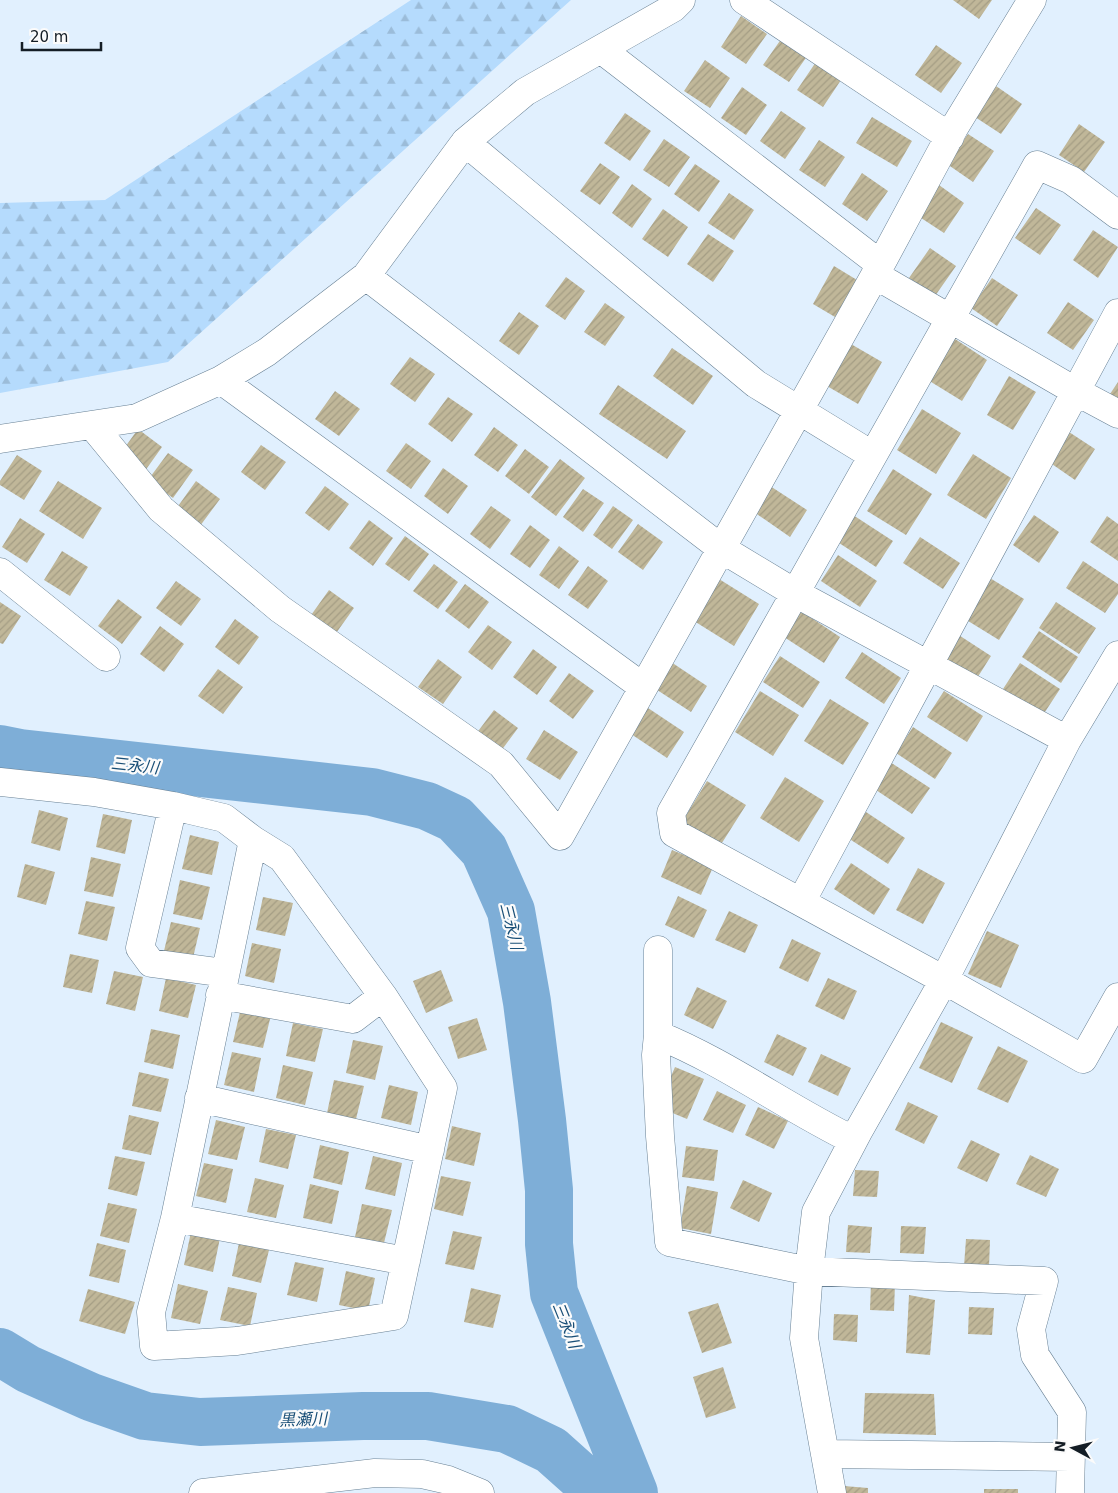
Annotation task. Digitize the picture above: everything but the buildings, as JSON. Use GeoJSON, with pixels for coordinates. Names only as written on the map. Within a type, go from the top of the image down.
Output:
{"type":"FeatureCollection","features":[{"type":"Feature","properties":{"kind":"street"},"geometry":{"type":"LineString","coordinates":[[0,439],[137,418],[221,380],[268,352],[366,276],[465,142],[525,92],[602,50],[673,8],[681,0]]}},
{"type":"Feature","properties":{"kind":"street"},"geometry":{"type":"LineString","coordinates":[[744,0],[950,136]]}},
{"type":"Feature","properties":{"kind":"street"},"geometry":{"type":"LineString","coordinates":[[92,425],[161,509],[280,609],[501,764],[560,836],[799,411],[950,136],[1032,0]]}},
{"type":"Feature","properties":{"kind":"street"},"geometry":{"type":"LineString","coordinates":[[602,50],[878,269],[950,318],[1118,414]]}},
{"type":"Feature","properties":{"kind":"street"},"geometry":{"type":"LineString","coordinates":[[465,142],[756,384],[872,455]]}},
{"type":"Feature","properties":{"kind":"street"},"geometry":{"type":"LineString","coordinates":[[1118,215],[1071,180],[1038,165],[872,455],[671,813],[674,833],[944,980],[1083,1059],[1118,997]]}},
{"type":"Feature","properties":{"kind":"street"},"geometry":{"type":"LineString","coordinates":[[366,276],[722,549],[795,593],[1067,740]]}},
{"type":"Feature","properties":{"kind":"street"},"geometry":{"type":"LineString","coordinates":[[801,902],[930,666],[1118,313]]}},
{"type":"Feature","properties":{"kind":"street"},"geometry":{"type":"LineString","coordinates":[[221,380],[643,687]]}},
{"type":"Feature","properties":{"kind":"street"},"geometry":{"type":"LineString","coordinates":[[0,572],[106,657]]}},
{"type":"Feature","properties":{"kind":"street"},"geometry":{"type":"LineString","coordinates":[[832,1493],[804,1338],[816,1212],[854,1140],[944,980],[1067,740],[1118,655]]}},
{"type":"Feature","properties":{"kind":"street"},"geometry":{"type":"LineString","coordinates":[[0,782],[94,792],[173,806],[224,818],[253,840],[282,858],[383,996],[443,1088],[394,1316],[237,1341],[154,1346],[150,1312],[175,1218],[253,840]]}},
{"type":"Feature","properties":{"kind":"street"},"geometry":{"type":"LineString","coordinates":[[173,806],[140,948],[152,963],[353,1019],[383,996]]}},
{"type":"Feature","properties":{"kind":"street"},"geometry":{"type":"LineString","coordinates":[[658,950],[658,1035],[656,1055],[660,1136],[669,1242],[809,1271],[1044,1281],[1031,1328],[1035,1355],[1072,1412],[1070,1493]]}},
{"type":"Feature","properties":{"kind":"street"},"geometry":{"type":"LineString","coordinates":[[658,1035],[691,1048],[829,1128],[854,1140]]}},
{"type":"Feature","properties":{"kind":"street"},"geometry":{"type":"LineString","coordinates":[[199,1098],[430,1150]]}},
{"type":"Feature","properties":{"kind":"street"},"geometry":{"type":"LineString","coordinates":[[175,1218],[406,1261]]}},
{"type":"Feature","properties":{"kind":"street"},"geometry":{"type":"LineString","coordinates":[[825,1454],[1070,1457]]}},
{"type":"Feature","properties":{"kind":"street"},"geometry":{"type":"LineString","coordinates":[[204,1493],[294,1488],[375,1473],[422,1474],[448,1480],[480,1493]]}},
{"type":"Feature","properties":{"kind":"green space"},"geometry":{"type":"Polygon","coordinates":[[[411,0],[571,0],[168,362],[0,393],[0,203],[105,200],[411,0]]]}},
{"type":"Feature","properties":{"kind":"waterway","name":"三永川"},"geometry":{"type":"LineString","coordinates":[[0,749],[20,753],[372,792],[427,806],[455,819],[484,850],[511,911],[527,1002],[549,1190],[549,1244],[554,1293],[634,1493]]}},
{"type":"Feature","properties":{"kind":"waterway","name":"黒瀬川"},"geometry":{"type":"LineString","coordinates":[[0,1352],[28,1369],[91,1397],[145,1416],[200,1422],[363,1416],[428,1416],[507,1429],[551,1450],[599,1493]]}}]}
